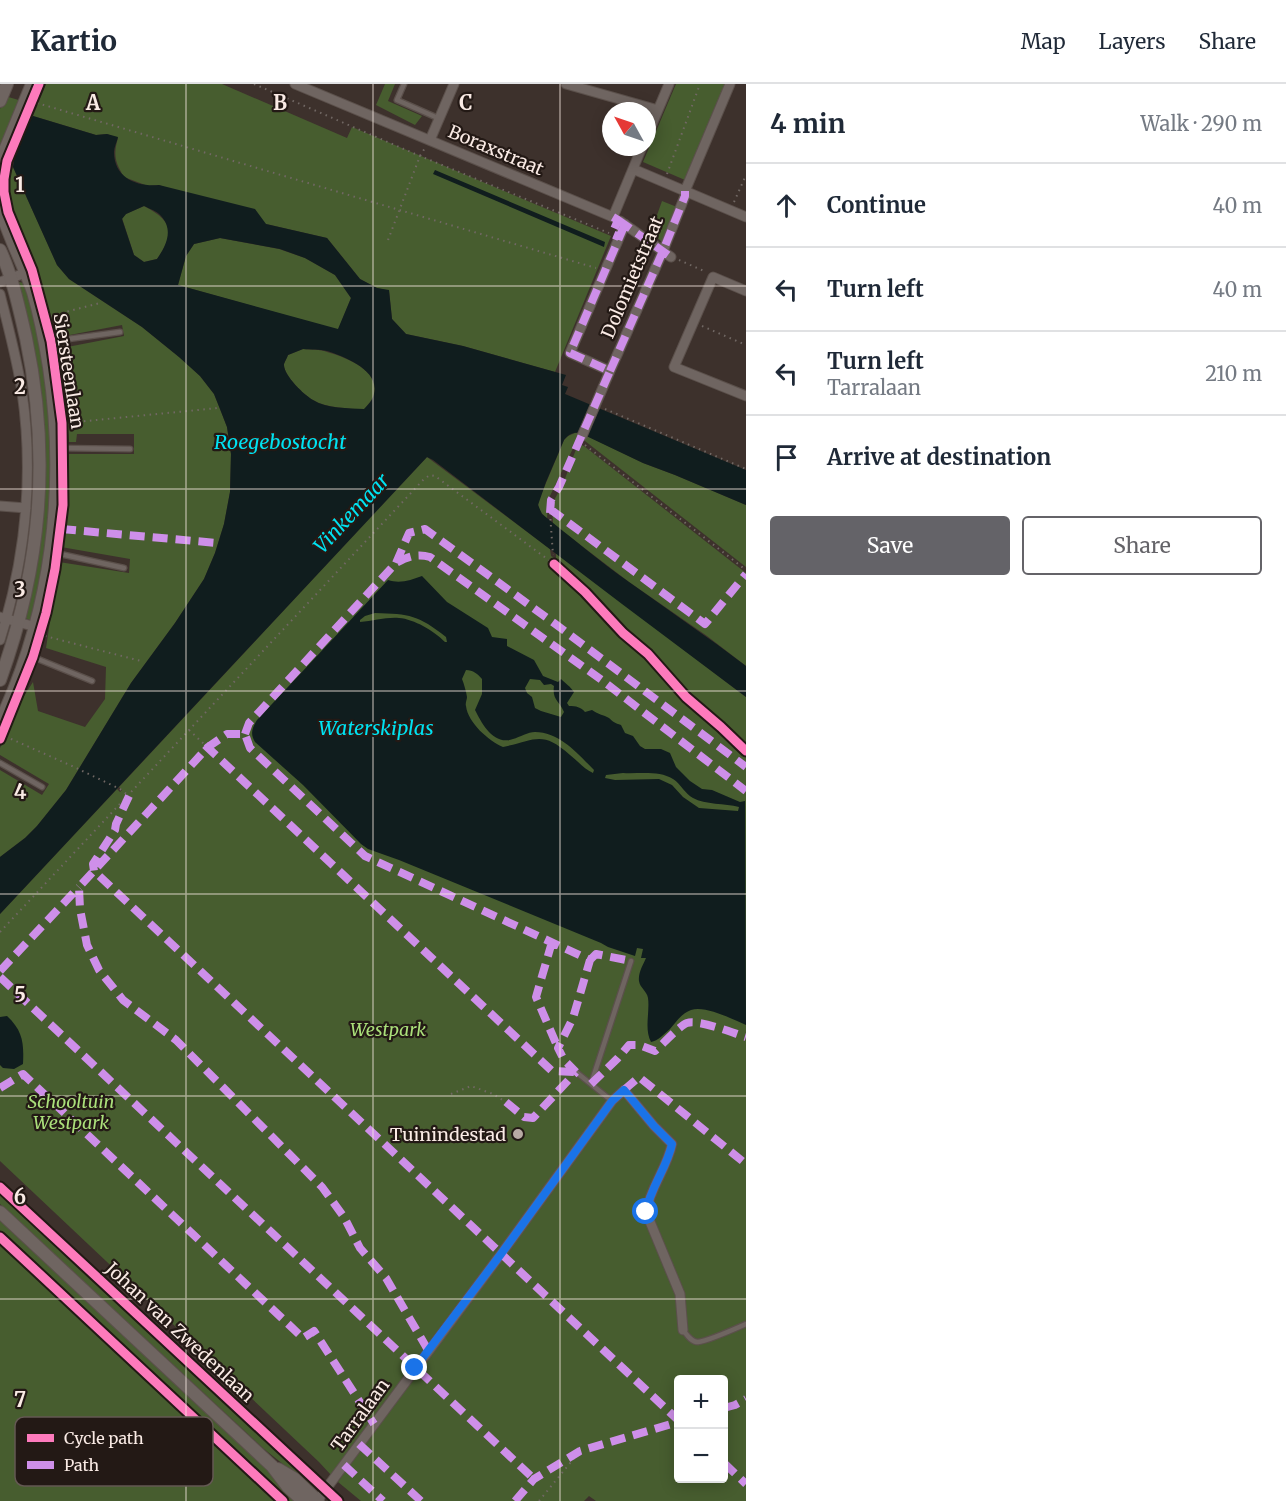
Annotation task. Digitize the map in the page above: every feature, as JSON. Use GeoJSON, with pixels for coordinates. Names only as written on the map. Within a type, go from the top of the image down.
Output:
{"type":"FeatureCollection","features":[{"type":"Feature","properties":{"kind":"main road"},"geometry":{"type":"LineString","coordinates":[[0,101],[7,84]]}},
{"type":"Feature","properties":{"kind":"main road"},"geometry":{"type":"LineString","coordinates":[[0,162],[33,93]]}},
{"type":"Feature","properties":{"kind":"main road","name":"Siersteenlaan"},"geometry":{"type":"LineString","coordinates":[[0,207],[33,293],[48,342],[60,448],[51,552],[39,630],[3,723]]}},
{"type":"Feature","properties":{"kind":"main road","name":"Siersteenlaan"},"geometry":{"type":"LineString","coordinates":[[0,250],[5,280],[19,306],[31,361],[40,463],[39,503],[32,566],[8,620],[0,680]]}},
{"type":"Feature","properties":{"kind":"main road","name":"Johan van Zwedenlaan"},"geometry":{"type":"LineString","coordinates":[[0,1212],[272,1466],[288,1487],[303,1501]]}},
{"type":"Feature","properties":{"kind":"main road","name":"Johan van Zwedenlaan"},"geometry":{"type":"LineString","coordinates":[[272,1466],[295,1479],[317,1501]]}},
{"type":"Feature","properties":{"kind":"street","name":"Boraxstraat"},"geometry":{"type":"LineString","coordinates":[[295,84],[613,217],[638,156]]}},
{"type":"Feature","properties":{"kind":"street"},"geometry":{"type":"LineString","coordinates":[[430,140],[454,84]]}},
{"type":"Feature","properties":{"kind":"street"},"geometry":{"type":"LineString","coordinates":[[566,84],[658,110]]}},
{"type":"Feature","properties":{"kind":"street"},"geometry":{"type":"LineString","coordinates":[[656,115],[669,84]]}},
{"type":"Feature","properties":{"kind":"street","name":"Dolomietstraat"},"geometry":{"type":"LineString","coordinates":[[581,438],[597,406],[610,371],[667,254],[685,194],[730,84]]}},
{"type":"Feature","properties":{"kind":"street"},"geometry":{"type":"LineString","coordinates":[[633,170],[685,194],[746,217]]}},
{"type":"Feature","properties":{"kind":"street"},"geometry":{"type":"LineString","coordinates":[[610,371],[570,353],[621,222],[667,254]]}},
{"type":"Feature","properties":{"kind":"street"},"geometry":{"type":"LineString","coordinates":[[5,280],[25,273]]}},
{"type":"Feature","properties":{"kind":"street"},"geometry":{"type":"LineString","coordinates":[[746,291],[713,277],[674,367],[746,396]]}},
{"type":"Feature","properties":{"kind":"street","name":"Siersteenlaan"},"geometry":{"type":"LineString","coordinates":[[0,294],[22,392],[27,447],[26,508],[19,564],[8,620],[0,640]]}},
{"type":"Feature","properties":{"kind":"street"},"geometry":{"type":"LineString","coordinates":[[0,506],[26,508]]}},
{"type":"Feature","properties":{"kind":"street"},"geometry":{"type":"LineString","coordinates":[[8,620],[39,630]]}},
{"type":"Feature","properties":{"kind":"street","name":"Tarralaan"},"geometry":{"type":"LineString","coordinates":[[317,1501],[612,1101],[624,1090],[672,1144],[669,1157],[646,1212],[680,1294],[683,1330]]}},
{"type":"Feature","properties":{"kind":"lane"},"geometry":{"type":"LineString","coordinates":[[404,84],[397,100],[440,119]]}},
{"type":"Feature","properties":{"kind":"lane","name":"Siersteenlaan"},"geometry":{"type":"LineString","coordinates":[[48,342],[120,332]]}},
{"type":"Feature","properties":{"kind":"lane","name":"Siersteenlaan"},"geometry":{"type":"LineString","coordinates":[[60,448],[130,449]]}},
{"type":"Feature","properties":{"kind":"lane"},"geometry":{"type":"LineString","coordinates":[[51,552],[124,568]]}},
{"type":"Feature","properties":{"kind":"lane"},"geometry":{"type":"LineString","coordinates":[[29,656],[92,681]]}},
{"type":"Feature","properties":{"kind":"lane"},"geometry":{"type":"LineString","coordinates":[[0,763],[42,787]]}},
{"type":"Feature","properties":{"kind":"lane"},"geometry":{"type":"LineString","coordinates":[[591,1084],[631,961]]}},
{"type":"Feature","properties":{"kind":"lane"},"geometry":{"type":"LineString","coordinates":[[576,1072],[612,1101]]}},
{"type":"Feature","properties":{"kind":"lane"},"geometry":{"type":"LineString","coordinates":[[683,1330],[690,1339],[698,1342],[746,1324]]}},
{"type":"Feature","properties":{"kind":"path"},"geometry":{"type":"LineString","coordinates":[[254,84],[420,156],[616,236]]}},
{"type":"Feature","properties":{"kind":"path"},"geometry":{"type":"LineString","coordinates":[[664,183],[700,84]]}},
{"type":"Feature","properties":{"kind":"path"},"geometry":{"type":"LineString","coordinates":[[27,112],[33,93],[400,210],[602,269]]}},
{"type":"Feature","properties":{"kind":"path"},"geometry":{"type":"LineString","coordinates":[[388,240],[420,156],[430,140]]}},
{"type":"Feature","properties":{"kind":"path"},"geometry":{"type":"LineString","coordinates":[[731,211],[746,175]]}},
{"type":"Feature","properties":{"kind":"path"},"geometry":{"type":"LineString","coordinates":[[667,254],[708,272],[713,277]]}},
{"type":"Feature","properties":{"kind":"path"},"geometry":{"type":"LineString","coordinates":[[44,312],[99,303]]}},
{"type":"Feature","properties":{"kind":"path"},"geometry":{"type":"LineString","coordinates":[[693,322],[746,345]]}},
{"type":"Feature","properties":{"kind":"path"},"geometry":{"type":"LineString","coordinates":[[597,406],[746,469]]}},
{"type":"Feature","properties":{"kind":"path"},"geometry":{"type":"LineString","coordinates":[[62,423],[218,408]]}},
{"type":"Feature","properties":{"kind":"path"},"geometry":{"type":"LineString","coordinates":[[581,438],[746,570]]}},
{"type":"Feature","properties":{"kind":"path"},"geometry":{"type":"LineString","coordinates":[[0,932],[430,475],[435,476],[553,560],[561,571]]}},
{"type":"Feature","properties":{"kind":"path"},"geometry":{"type":"LineString","coordinates":[[550,513],[553,560]]}},
{"type":"Feature","properties":{"kind":"path"},"geometry":{"type":"LineString","coordinates":[[29,656],[39,630],[141,661]]}},
{"type":"Feature","properties":{"kind":"path"},"geometry":{"type":"LineString","coordinates":[[3,723],[1,736],[120,789],[129,796]]}},
{"type":"Feature","properties":{"kind":"path"},"geometry":{"type":"LineString","coordinates":[[189,730],[205,745]]}},
{"type":"Feature","properties":{"kind":"path"},"geometry":{"type":"LineString","coordinates":[[451,1094],[471,1086],[494,1094],[506,1102]]}},
{"type":"Feature","properties":{"kind":"path"},"geometry":{"type":"LineString","coordinates":[[539,1501],[580,1451]]}},
{"type":"Feature","properties":{"kind":"green space"},"geometry":{"type":"Polygon","coordinates":[[[46,84],[222,84],[347,138],[352,127],[611,236],[555,372],[463,346],[406,334],[392,319],[389,291],[377,288],[360,279],[327,238],[266,224],[159,185],[148,186],[124,177],[116,158],[118,138],[107,134],[96,135],[33,116],[46,84]]]}},
{"type":"Feature","properties":{"kind":"green space"},"geometry":{"type":"Polygon","coordinates":[[[385,84],[395,84],[388,101],[422,116],[415,125],[376,105],[385,84]]]}},
{"type":"Feature","properties":{"kind":"green space"},"geometry":{"type":"Polygon","coordinates":[[[676,84],[726,84],[685,180],[643,162],[646,156],[656,156],[656,131],[676,84]]]}},
{"type":"Feature","properties":{"kind":"green space"},"geometry":{"type":"Polygon","coordinates":[[[5,96],[22,101],[0,152],[0,109],[5,96]]]}},
{"type":"Feature","properties":{"kind":"green space"},"geometry":{"type":"Polygon","coordinates":[[[13,167],[57,265],[69,279],[142,327],[200,376],[214,394],[220,409],[227,427],[231,454],[230,492],[224,524],[204,579],[131,683],[66,790],[37,826],[0,857],[0,770],[42,795],[49,784],[0,755],[0,748],[33,682],[38,711],[85,727],[105,699],[106,667],[46,648],[59,562],[129,573],[130,559],[61,547],[69,486],[69,454],[134,454],[134,434],[77,434],[76,442],[69,442],[57,349],[124,336],[122,325],[54,338],[41,283],[8,199],[9,179],[13,167]]]}},
{"type":"Feature","properties":{"kind":"green space"},"geometry":{"type":"Polygon","coordinates":[[[662,201],[677,207],[662,242],[651,232],[662,201]]]}},
{"type":"Feature","properties":{"kind":"green space"},"geometry":{"type":"Polygon","coordinates":[[[144,206],[166,223],[168,235],[167,242],[157,259],[144,262],[134,255],[122,218],[144,206]]]}},
{"type":"Feature","properties":{"kind":"green space"},"geometry":{"type":"Polygon","coordinates":[[[220,238],[279,249],[305,258],[335,275],[351,298],[338,330],[178,285],[186,256],[194,244],[220,238]]]}},
{"type":"Feature","properties":{"kind":"green space"},"geometry":{"type":"Polygon","coordinates":[[[19,282],[24,283],[37,329],[50,395],[52,516],[32,621],[25,618],[43,484],[16,287],[19,282]]]}},
{"type":"Feature","properties":{"kind":"green space"},"geometry":{"type":"Polygon","coordinates":[[[303,349],[321,350],[334,354],[367,371],[372,378],[374,394],[364,410],[324,405],[313,400],[290,379],[284,364],[288,355],[303,349]]]}},
{"type":"Feature","properties":{"kind":"green space"},"geometry":{"type":"Polygon","coordinates":[[[575,433],[580,433],[548,500],[547,519],[539,510],[538,502],[564,440],[575,433]]]}},
{"type":"Feature","properties":{"kind":"green space"},"geometry":{"type":"Polygon","coordinates":[[[585,435],[643,463],[746,505],[746,567],[585,441],[583,439],[585,435]]]}},
{"type":"Feature","properties":{"kind":"green space"},"geometry":{"type":"Polygon","coordinates":[[[578,444],[584,446],[746,573],[746,666],[553,524],[552,504],[563,484],[578,444]]]}},
{"type":"Feature","properties":{"kind":"green space","name":"Westpark"},"geometry":{"type":"Polygon","coordinates":[[[427,457],[550,549],[551,556],[556,559],[556,553],[746,697],[746,1501],[596,1501],[589,1496],[584,1501],[361,1501],[338,1482],[344,1473],[337,1467],[331,1475],[0,1161],[0,914],[117,789],[120,792],[122,790],[119,787],[427,457]]]}},
{"type":"Feature","properties":{"kind":"green space"},"geometry":{"type":"Polygon","coordinates":[[[0,1190],[320,1488],[313,1488],[264,1449],[0,1204],[0,1190]]]}},
{"type":"Feature","properties":{"kind":"green space"},"geometry":{"type":"Polygon","coordinates":[[[0,1220],[212,1417],[197,1417],[0,1233],[0,1220]]]}},
{"type":"Feature","properties":{"kind":"green space"},"geometry":{"type":"Polygon","coordinates":[[[0,1240],[189,1417],[15,1417],[15,1486],[213,1486],[213,1439],[279,1501],[0,1501],[0,1240]]]}},
{"type":"Feature","properties":{"kind":"green space"},"geometry":{"type":"Polygon","coordinates":[[[213,1418],[269,1470],[298,1501],[287,1501],[213,1432],[213,1418]]]}},
{"type":"Feature","properties":{"kind":"water"},"geometry":{"type":"Polygon","coordinates":[[[33,116],[96,135],[107,134],[118,137],[114,150],[115,161],[122,174],[135,182],[159,185],[255,209],[266,224],[327,238],[360,279],[377,288],[389,290],[392,319],[406,334],[463,346],[566,375],[562,385],[568,387],[565,394],[746,470],[746,505],[643,463],[580,433],[575,433],[564,440],[538,505],[542,514],[596,557],[746,666],[746,697],[427,457],[0,914],[0,857],[37,826],[66,790],[131,683],[204,579],[224,524],[230,492],[231,454],[227,427],[214,394],[200,376],[179,357],[142,327],[69,279],[57,265],[13,167],[20,140],[33,116]],[[144,206],[126,214],[122,219],[134,255],[144,262],[157,259],[166,243],[168,232],[161,216],[144,206]],[[220,238],[194,244],[186,256],[178,285],[338,329],[351,298],[335,275],[305,258],[280,249],[220,238]],[[303,349],[288,355],[284,364],[290,379],[319,403],[338,408],[364,409],[373,398],[372,378],[367,371],[351,361],[321,350],[303,349]]]}},
{"type":"Feature","properties":{"kind":"water"},"geometry":{"type":"Polygon","coordinates":[[[435,170],[605,242],[604,247],[433,174],[435,170]]]}},
{"type":"Feature","properties":{"kind":"water","name":"Waterskiplas"},"geometry":{"type":"Polygon","coordinates":[[[422,576],[447,602],[488,628],[492,637],[507,639],[507,646],[534,660],[543,676],[558,682],[561,679],[574,692],[567,703],[569,706],[578,707],[585,712],[592,710],[609,718],[621,725],[625,733],[633,736],[645,749],[661,749],[670,753],[676,767],[702,789],[712,790],[740,802],[745,801],[746,1025],[704,1009],[691,1010],[682,1015],[661,1037],[651,1042],[648,1032],[648,998],[639,981],[646,958],[641,958],[643,949],[637,948],[635,956],[608,947],[368,849],[255,742],[252,731],[257,720],[388,580],[401,582],[422,576]],[[375,613],[365,616],[360,622],[405,619],[430,630],[447,642],[446,637],[413,617],[375,613]],[[466,670],[462,679],[467,697],[466,705],[471,719],[480,731],[492,740],[503,747],[538,739],[552,742],[593,773],[594,770],[575,751],[553,736],[535,732],[506,740],[494,737],[475,710],[482,694],[482,679],[466,670]],[[530,679],[525,688],[532,697],[535,708],[561,717],[564,712],[555,697],[554,686],[544,685],[540,680],[530,679]],[[662,774],[606,775],[605,778],[615,780],[659,779],[672,785],[683,797],[699,808],[738,811],[739,807],[703,802],[693,798],[676,781],[662,774]]]}},
{"type":"Feature","properties":{"kind":"water"},"geometry":{"type":"Polygon","coordinates":[[[7,1016],[19,1032],[23,1044],[23,1064],[14,1069],[3,1068],[0,1065],[0,1017],[7,1016]]]}},
{"type":"Feature","properties":{"kind":"marked path"},"geometry":{"type":"LineString","coordinates":[[610,371],[663,251],[685,191]]}},
{"type":"Feature","properties":{"kind":"marked path"},"geometry":{"type":"LineString","coordinates":[[613,217],[618,220],[612,234],[619,237]]}},
{"type":"Feature","properties":{"kind":"marked path"},"geometry":{"type":"LineString","coordinates":[[618,220],[671,257]]}},
{"type":"Feature","properties":{"kind":"marked path"},"geometry":{"type":"LineString","coordinates":[[550,513],[551,500],[559,487],[610,371],[570,353],[625,224]]}},
{"type":"Feature","properties":{"kind":"marked path"},"geometry":{"type":"LineString","coordinates":[[550,509],[705,624],[746,574]]}},
{"type":"Feature","properties":{"kind":"marked path"},"geometry":{"type":"LineString","coordinates":[[61,529],[217,543]]}},
{"type":"Feature","properties":{"kind":"marked path"},"geometry":{"type":"LineString","coordinates":[[396,563],[409,533],[425,529],[746,767]]}},
{"type":"Feature","properties":{"kind":"marked path"},"geometry":{"type":"LineString","coordinates":[[245,734],[249,723],[396,563],[421,555],[430,557],[603,681],[746,791]]}},
{"type":"Feature","properties":{"kind":"marked path"},"geometry":{"type":"LineString","coordinates":[[428,1350],[386,1278],[360,1248],[344,1217],[322,1187],[176,1040],[123,1000],[99,970],[87,945],[80,909],[79,887],[208,747],[227,734],[245,734],[250,748],[365,856],[590,960],[573,1018],[558,1048],[564,1060],[576,1072]]}},
{"type":"Feature","properties":{"kind":"marked path"},"geometry":{"type":"LineString","coordinates":[[205,745],[552,1071],[576,1072]]}},
{"type":"Feature","properties":{"kind":"marked path"},"geometry":{"type":"LineString","coordinates":[[129,796],[115,830],[93,864],[94,871],[674,1416]]}},
{"type":"Feature","properties":{"kind":"marked path"},"geometry":{"type":"LineString","coordinates":[[0,971],[79,887]]}},
{"type":"Feature","properties":{"kind":"marked path"},"geometry":{"type":"LineString","coordinates":[[552,942],[536,997],[558,1048]]}},
{"type":"Feature","properties":{"kind":"marked path"},"geometry":{"type":"LineString","coordinates":[[590,960],[596,954],[631,961]]}},
{"type":"Feature","properties":{"kind":"marked path"},"geometry":{"type":"LineString","coordinates":[[0,977],[534,1479]]}},
{"type":"Feature","properties":{"kind":"marked path"},"geometry":{"type":"LineString","coordinates":[[591,1084],[629,1045],[639,1045],[655,1051],[687,1023],[707,1025],[746,1037]]}},
{"type":"Feature","properties":{"kind":"marked path"},"geometry":{"type":"LineString","coordinates":[[506,1102],[524,1117],[533,1118],[576,1072]]}},
{"type":"Feature","properties":{"kind":"marked path"},"geometry":{"type":"LineString","coordinates":[[0,1088],[23,1074],[303,1338],[314,1331],[374,1424]]}},
{"type":"Feature","properties":{"kind":"marked path"},"geometry":{"type":"LineString","coordinates":[[624,1090],[639,1077],[746,1164]]}},
{"type":"Feature","properties":{"kind":"marked path"},"geometry":{"type":"LineString","coordinates":[[728,1407],[746,1399]]}},
{"type":"Feature","properties":{"kind":"marked path"},"geometry":{"type":"LineString","coordinates":[[515,1501],[534,1479],[580,1451],[674,1423]]}},
{"type":"Feature","properties":{"kind":"marked path"},"geometry":{"type":"LineString","coordinates":[[359,1444],[421,1501]]}},
{"type":"Feature","properties":{"kind":"marked path"},"geometry":{"type":"LineString","coordinates":[[344,1465],[383,1501]]}},
{"type":"Feature","properties":{"kind":"marked path"},"geometry":{"type":"LineString","coordinates":[[728,1467],[746,1484]]}},
{"type":"Feature","properties":{"kind":"cycle path"},"geometry":{"type":"LineString","coordinates":[[0,739],[33,657],[46,613],[55,569],[63,505],[62,423],[51,341],[32,270],[8,212],[4,192],[7,161],[39,84]]}},
{"type":"Feature","properties":{"kind":"cycle path"},"geometry":{"type":"LineString","coordinates":[[554,564],[585,592],[623,633],[648,654],[686,697],[746,751]]}},
{"type":"Feature","properties":{"kind":"cycle path"},"geometry":{"type":"LineString","coordinates":[[0,1187],[338,1501]]}},
{"type":"Feature","properties":{"kind":"cycle path"},"geometry":{"type":"LineString","coordinates":[[0,1237],[193,1417]]}},
{"type":"Feature","properties":{"kind":"cycle path"},"geometry":{"type":"LineString","coordinates":[[213,1436],[283,1501]]}},
{"type":"Feature","properties":{"kind":"place","name":"Tuinindestad"},"geometry":{"type":"Point","coordinates":[518,1134]}},
{"type":"Feature","properties":{"kind":"route"},"geometry":{"type":"LineString","coordinates":[[415,1368],[612,1101],[624,1090],[672,1144],[669,1157],[646,1212]]}},
{"type":"Feature","properties":{"kind":"water label","name":"Roegebostocht"},"geometry":{"type":"Point","coordinates":[280,441]}},
{"type":"Feature","properties":{"kind":"water label","name":"Vinkemaar"},"geometry":{"type":"Point","coordinates":[351,513]}},
{"type":"Feature","properties":{"kind":"park label","name":"Schooltuin Westpark"},"geometry":{"type":"Point","coordinates":[71,1111]}}]}
